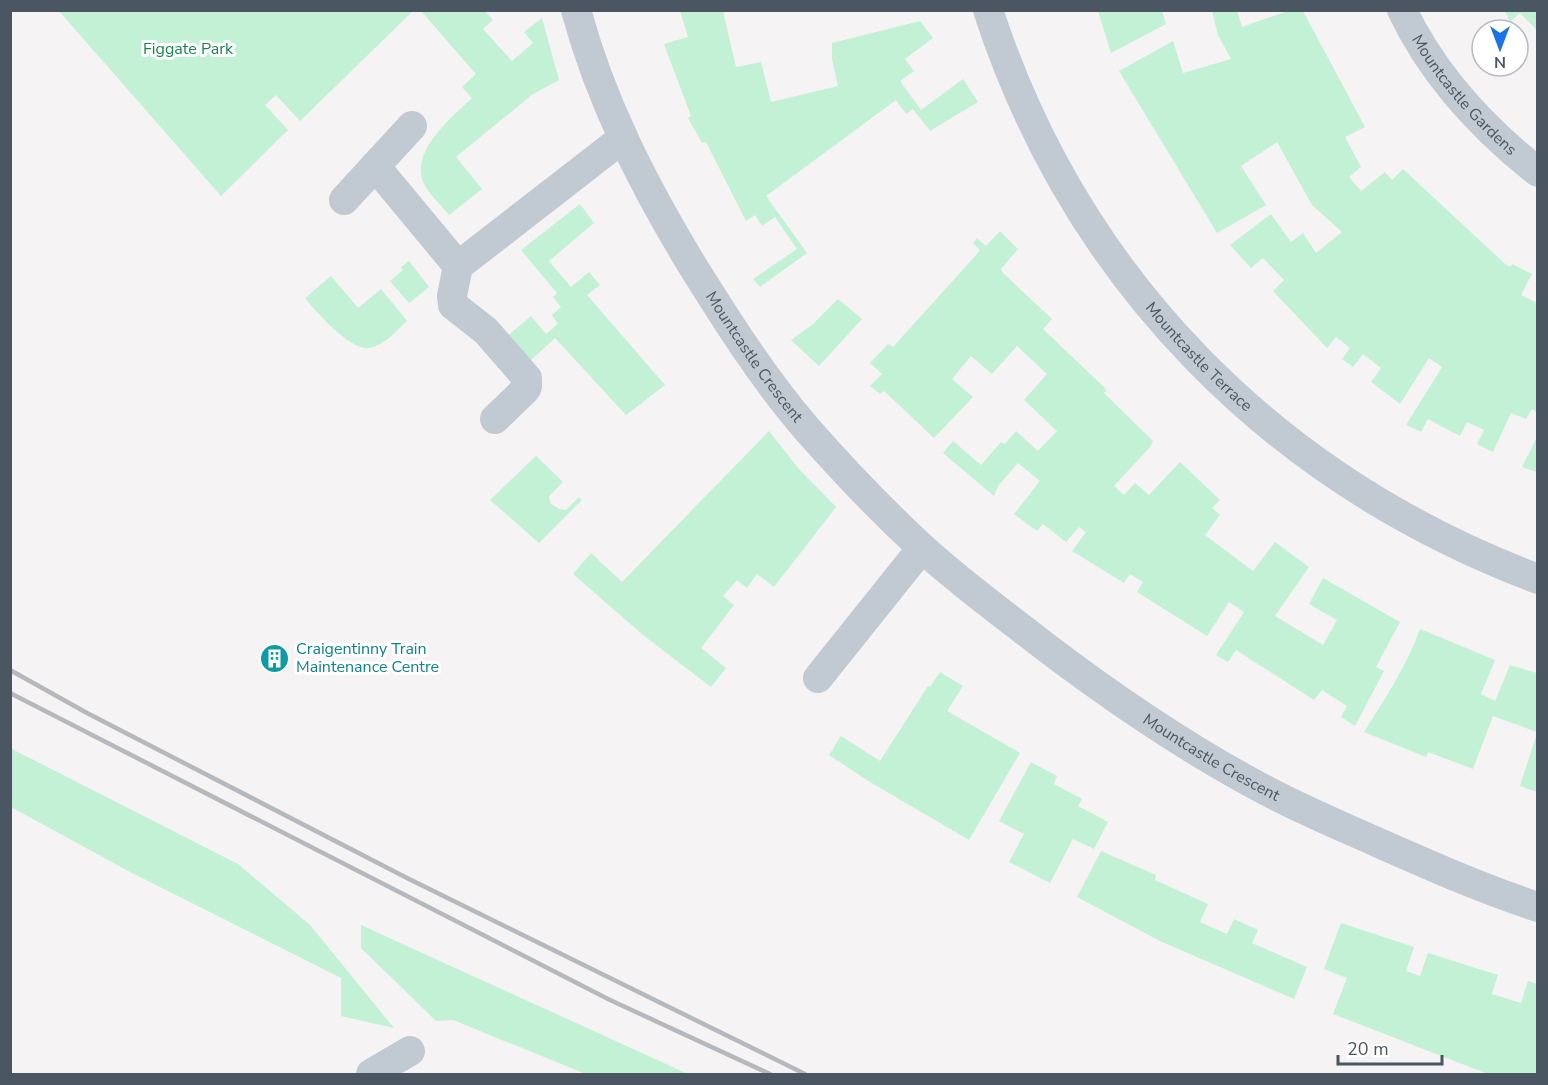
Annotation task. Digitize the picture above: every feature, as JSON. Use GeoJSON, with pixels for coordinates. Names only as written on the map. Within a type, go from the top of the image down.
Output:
{"type":"FeatureCollection","features":[{"type":"Feature","properties":{"kind":"street","name":"Mountcastle Crescent"},"geometry":{"type":"LineString","coordinates":[[576,10],[605,97],[622,138],[657,207],[751,357],[811,433],[848,474],[922,548],[1088,680],[1130,710],[1193,749],[1320,818],[1427,865],[1538,907]]}},
{"type":"Feature","properties":{"kind":"street","name":"Mountcastle Terrace"},"geometry":{"type":"LineString","coordinates":[[988,10],[1022,101],[1054,167],[1082,213],[1137,290],[1203,366],[1238,400],[1280,435],[1365,496],[1473,553],[1538,579]]}},
{"type":"Feature","properties":{"kind":"street","name":"Mountcastle Gardens"},"geometry":{"type":"LineString","coordinates":[[1402,10],[1436,68],[1461,100],[1495,137],[1538,172]]}},
{"type":"Feature","properties":{"kind":"street"},"geometry":{"type":"LineString","coordinates":[[344,200],[412,126]]}},
{"type":"Feature","properties":{"kind":"street"},"geometry":{"type":"LineString","coordinates":[[495,419],[525,390],[527,378],[486,331],[453,305],[452,296],[458,266],[622,138]]}},
{"type":"Feature","properties":{"kind":"street"},"geometry":{"type":"LineString","coordinates":[[375,166],[458,266]]}},
{"type":"Feature","properties":{"kind":"street"},"geometry":{"type":"LineString","coordinates":[[818,678],[922,548]]}},
{"type":"Feature","properties":{"kind":"street"},"geometry":{"type":"LineString","coordinates":[[371,1074],[410,1051]]}},
{"type":"Feature","properties":{"kind":"green space","name":"Figgate Park"},"geometry":{"type":"Polygon","coordinates":[[[59,11],[413,11],[300,121],[276,95],[265,105],[288,130],[221,196],[59,11]]]}},
{"type":"Feature","properties":{"kind":"green space"},"geometry":{"type":"Polygon","coordinates":[[[421,11],[485,11],[493,20],[483,29],[512,61],[533,43],[524,32],[542,18],[559,80],[533,94],[456,157],[482,189],[449,215],[425,186],[421,174],[422,161],[434,137],[472,98],[462,87],[476,74],[421,11]]]}},
{"type":"Feature","properties":{"kind":"green space"},"geometry":{"type":"Polygon","coordinates":[[[680,11],[723,11],[736,67],[761,62],[771,102],[838,86],[832,59],[832,43],[920,21],[933,38],[905,59],[914,71],[900,81],[921,110],[963,79],[978,102],[930,131],[913,109],[906,114],[896,100],[766,196],[807,253],[760,287],[753,279],[797,249],[775,217],[762,226],[755,215],[746,221],[706,142],[702,143],[688,118],[691,116],[664,44],[688,37],[680,11]]]}},
{"type":"Feature","properties":{"kind":"green space"},"geometry":{"type":"Polygon","coordinates":[[[1098,11],[1162,11],[1166,24],[1111,53],[1098,11]]]}},
{"type":"Feature","properties":{"kind":"green space"},"geometry":{"type":"Polygon","coordinates":[[[1212,11],[1237,11],[1242,27],[1288,11],[1303,11],[1365,127],[1345,137],[1361,167],[1349,177],[1361,191],[1385,172],[1392,180],[1403,169],[1504,263],[1510,267],[1512,264],[1532,274],[1521,295],[1537,303],[1537,412],[1532,409],[1526,419],[1511,413],[1493,452],[1477,444],[1484,430],[1467,422],[1460,436],[1428,419],[1421,432],[1406,425],[1442,367],[1429,358],[1400,404],[1371,382],[1381,368],[1363,354],[1353,367],[1342,359],[1350,348],[1336,337],[1327,348],[1273,291],[1284,280],[1263,258],[1251,268],[1230,245],[1271,214],[1291,242],[1303,233],[1316,253],[1342,232],[1312,205],[1277,142],[1241,166],[1266,205],[1217,233],[1119,71],[1173,41],[1183,73],[1231,59],[1218,35],[1212,11]]]}},
{"type":"Feature","properties":{"kind":"green space"},"geometry":{"type":"Polygon","coordinates":[[[1505,11],[1537,11],[1537,30],[1530,23],[1530,18],[1525,18],[1520,13],[1514,18],[1508,18],[1505,11]]]}},
{"type":"Feature","properties":{"kind":"green space"},"geometry":{"type":"Polygon","coordinates":[[[580,204],[594,223],[549,261],[571,287],[589,272],[600,285],[587,295],[665,385],[626,415],[555,338],[528,363],[505,338],[531,316],[546,334],[558,324],[552,315],[561,307],[553,297],[557,293],[521,250],[580,204]]]}},
{"type":"Feature","properties":{"kind":"green space"},"geometry":{"type":"Polygon","coordinates":[[[1000,231],[1018,249],[1001,269],[1052,319],[1043,329],[1107,390],[1104,393],[1153,441],[1114,486],[1124,495],[1135,483],[1149,495],[1180,462],[1220,500],[1212,508],[1220,515],[1205,535],[1253,571],[1275,542],[1309,567],[1275,616],[1323,645],[1337,620],[1309,604],[1323,578],[1400,622],[1376,667],[1384,671],[1355,726],[1341,717],[1347,706],[1322,690],[1314,700],[1236,650],[1228,662],[1216,655],[1244,612],[1229,602],[1207,636],[1137,592],[1143,582],[1130,574],[1124,583],[1072,551],[1086,532],[1079,527],[1066,542],[1043,524],[1037,531],[1014,514],[1040,481],[1018,463],[998,486],[994,496],[943,453],[953,441],[981,465],[1001,442],[1005,444],[1016,431],[1038,451],[1057,431],[1024,400],[1047,374],[1017,346],[992,374],[971,356],[952,379],[973,397],[934,438],[884,391],[880,394],[870,386],[882,374],[870,363],[888,344],[893,347],[977,254],[980,250],[973,243],[977,238],[986,246],[1000,231]]]}},
{"type":"Feature","properties":{"kind":"green space"},"geometry":{"type":"Polygon","coordinates":[[[409,261],[429,287],[409,303],[390,281],[403,270],[401,267],[409,261]]]}},
{"type":"Feature","properties":{"kind":"green space"},"geometry":{"type":"Polygon","coordinates":[[[331,276],[358,308],[381,289],[407,321],[380,344],[369,348],[353,343],[334,329],[305,298],[331,276]]]}},
{"type":"Feature","properties":{"kind":"green space"},"geometry":{"type":"Polygon","coordinates":[[[838,299],[862,319],[819,366],[791,340],[813,324],[838,299]]]}},
{"type":"Feature","properties":{"kind":"green space"},"geometry":{"type":"Polygon","coordinates":[[[769,431],[798,468],[836,507],[774,587],[757,574],[747,588],[737,580],[723,596],[734,605],[701,648],[726,668],[711,687],[643,635],[573,574],[591,553],[622,582],[769,431]]]}},
{"type":"Feature","properties":{"kind":"green space"},"geometry":{"type":"Polygon","coordinates":[[[1537,437],[1537,472],[1522,467],[1537,437]]]}},
{"type":"Feature","properties":{"kind":"green space"},"geometry":{"type":"Polygon","coordinates":[[[536,456],[563,482],[549,496],[550,503],[559,509],[566,510],[579,497],[582,500],[539,543],[490,500],[536,456]]]}},
{"type":"Feature","properties":{"kind":"green space"},"geometry":{"type":"Polygon","coordinates":[[[1420,629],[1495,660],[1481,694],[1495,701],[1510,665],[1537,673],[1537,732],[1493,716],[1473,769],[1428,752],[1426,757],[1364,732],[1402,669],[1420,629]]]}},
{"type":"Feature","properties":{"kind":"green space"},"geometry":{"type":"Polygon","coordinates":[[[940,672],[963,686],[947,711],[1020,753],[969,840],[870,782],[829,755],[841,736],[880,761],[928,686],[930,687],[940,672]]]}},
{"type":"Feature","properties":{"kind":"green space"},"geometry":{"type":"Polygon","coordinates":[[[1537,733],[1537,792],[1520,786],[1537,733]]]}},
{"type":"Feature","properties":{"kind":"green space"},"geometry":{"type":"Polygon","coordinates":[[[10,748],[238,864],[310,925],[394,1028],[341,1016],[341,978],[132,873],[11,807],[10,748]]]}},
{"type":"Feature","properties":{"kind":"green space"},"geometry":{"type":"Polygon","coordinates":[[[1031,762],[1057,776],[1054,784],[1082,799],[1078,806],[1108,822],[1094,849],[1073,839],[1050,883],[1009,862],[1024,834],[999,821],[1031,762]]]}},
{"type":"Feature","properties":{"kind":"green space"},"geometry":{"type":"Polygon","coordinates":[[[1101,851],[1156,875],[1155,880],[1208,904],[1200,922],[1227,934],[1234,919],[1258,930],[1252,943],[1307,967],[1294,999],[1160,941],[1077,897],[1101,851]]]}},
{"type":"Feature","properties":{"kind":"green space"},"geometry":{"type":"Polygon","coordinates":[[[1341,923],[1414,947],[1406,971],[1420,976],[1428,953],[1498,975],[1492,994],[1521,1003],[1528,981],[1537,984],[1537,1074],[1488,1074],[1333,1014],[1347,978],[1324,969],[1341,923]]]}},
{"type":"Feature","properties":{"kind":"green space"},"geometry":{"type":"Polygon","coordinates":[[[361,925],[688,1074],[586,1074],[453,1020],[436,1021],[361,948],[361,925]]]}},
{"type":"Feature","properties":{"kind":"railway"},"geometry":{"type":"LineString","coordinates":[[10,670],[87,713],[407,878],[805,1074]]}},
{"type":"Feature","properties":{"kind":"railway"},"geometry":{"type":"LineString","coordinates":[[10,693],[610,1000],[770,1074]]}},
{"type":"Feature","properties":{"kind":"place","name":"Craigentinny Train Maintenance Centre"},"geometry":{"type":"Point","coordinates":[275,658]}}]}
